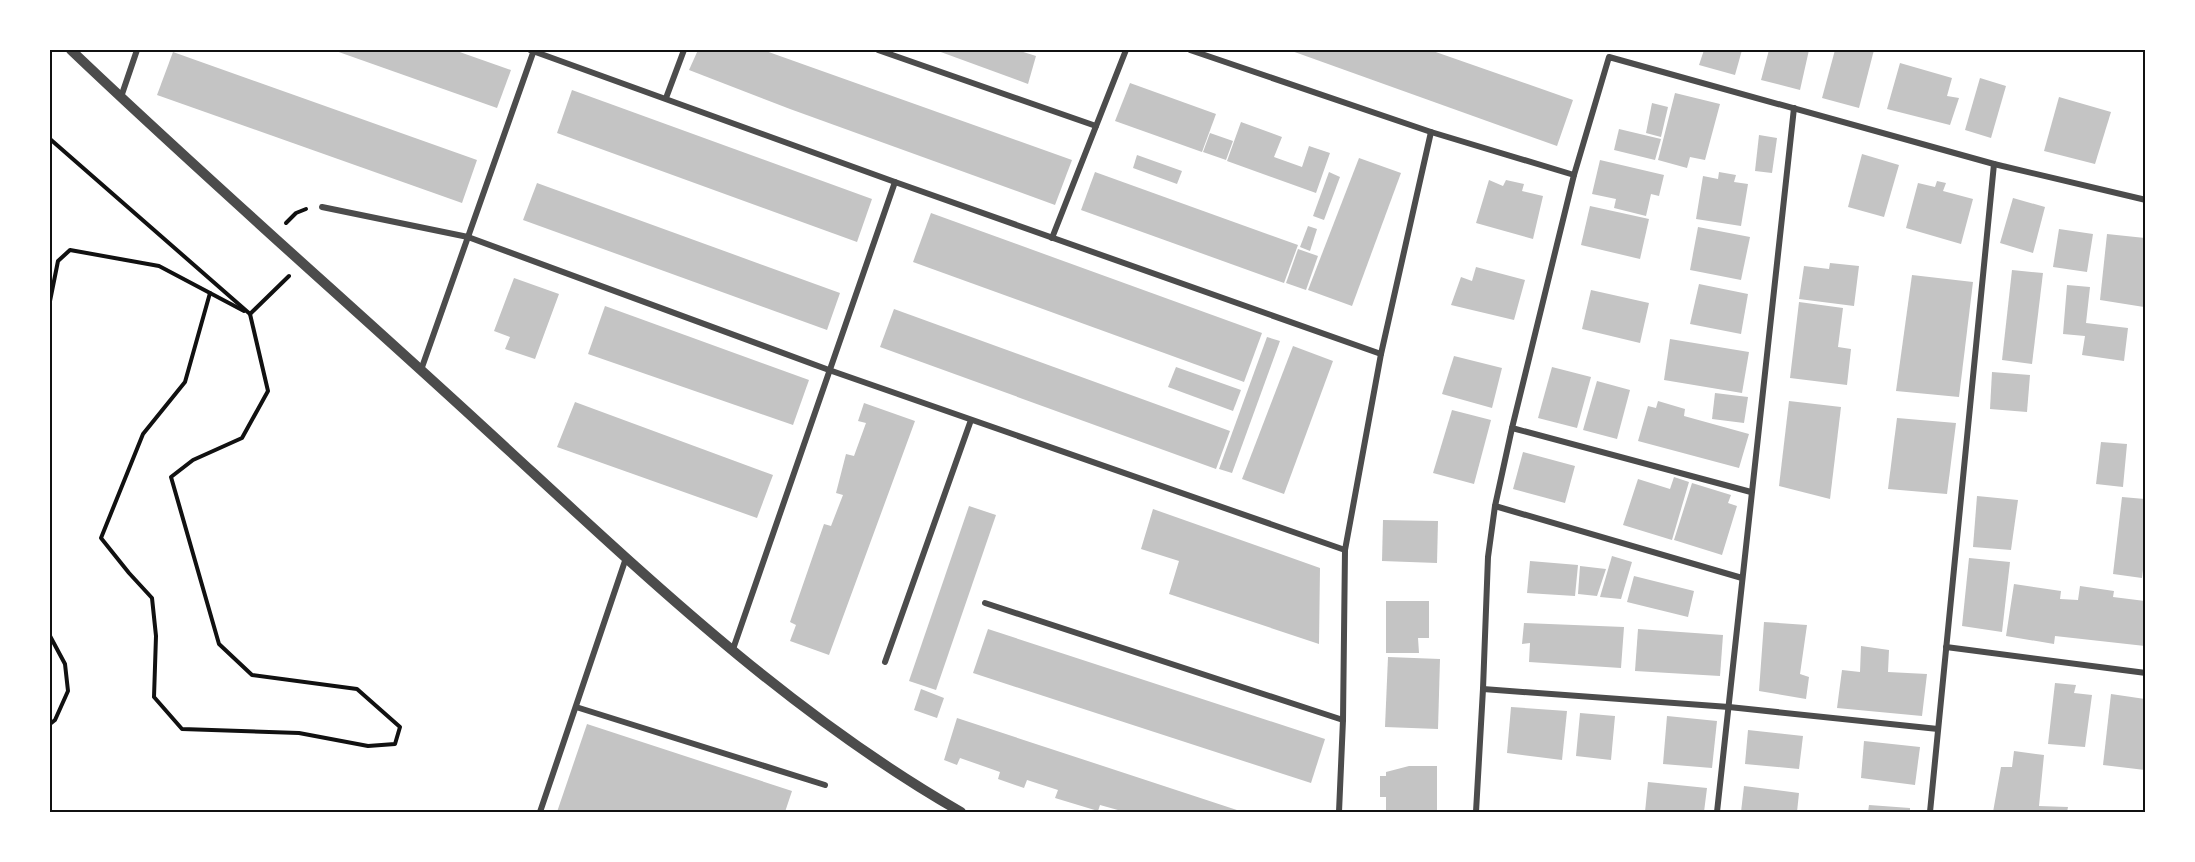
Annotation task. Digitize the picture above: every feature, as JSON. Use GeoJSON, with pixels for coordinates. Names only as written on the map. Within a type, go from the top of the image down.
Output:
{"type":"FeatureCollection","features":[{"type":"Feature","properties":{"kind":"street"},"geometry":{"type":"LineString","coordinates":[[71,50],[302,263],[732,652],[872,759],[961,813]]}},
{"type":"Feature","properties":{"kind":"street"},"geometry":{"type":"LineString","coordinates":[[121,97],[137,50]]}},
{"type":"Feature","properties":{"kind":"street"},"geometry":{"type":"LineString","coordinates":[[421,370],[533,50],[895,183],[1381,354]]}},
{"type":"Feature","properties":{"kind":"street"},"geometry":{"type":"LineString","coordinates":[[666,98],[684,50]]}},
{"type":"Feature","properties":{"kind":"street"},"geometry":{"type":"LineString","coordinates":[[878,50],[1096,126]]}},
{"type":"Feature","properties":{"kind":"street"},"geometry":{"type":"LineString","coordinates":[[1052,238],[1126,50]]}},
{"type":"Feature","properties":{"kind":"street"},"geometry":{"type":"LineString","coordinates":[[1190,50],[1431,132],[1574,175]]}},
{"type":"Feature","properties":{"kind":"street"},"geometry":{"type":"LineString","coordinates":[[1476,813],[1488,557],[1495,506],[1574,175],[1609,57],[1994,164],[2145,200]]}},
{"type":"Feature","properties":{"kind":"street"},"geometry":{"type":"LineString","coordinates":[[1717,813],[1794,108]]}},
{"type":"Feature","properties":{"kind":"street"},"geometry":{"type":"LineString","coordinates":[[1339,813],[1343,720],[1345,550],[1381,354],[1431,132]]}},
{"type":"Feature","properties":{"kind":"street"},"geometry":{"type":"LineString","coordinates":[[1930,813],[1994,164]]}},
{"type":"Feature","properties":{"kind":"street"},"geometry":{"type":"LineString","coordinates":[[732,652],[895,183]]}},
{"type":"Feature","properties":{"kind":"street"},"geometry":{"type":"LineString","coordinates":[[322,207],[468,237],[829,370],[1345,550]]}},
{"type":"Feature","properties":{"kind":"street"},"geometry":{"type":"LineString","coordinates":[[885,662],[970,420]]}},
{"type":"Feature","properties":{"kind":"street"},"geometry":{"type":"LineString","coordinates":[[1512,428],[1751,492]]}},
{"type":"Feature","properties":{"kind":"street"},"geometry":{"type":"LineString","coordinates":[[1495,506],[1742,578]]}},
{"type":"Feature","properties":{"kind":"street"},"geometry":{"type":"LineString","coordinates":[[540,813],[626,558]]}},
{"type":"Feature","properties":{"kind":"street"},"geometry":{"type":"LineString","coordinates":[[985,603],[1343,720]]}},
{"type":"Feature","properties":{"kind":"street"},"geometry":{"type":"LineString","coordinates":[[1946,647],[2145,673]]}},
{"type":"Feature","properties":{"kind":"street"},"geometry":{"type":"LineString","coordinates":[[1483,689],[1729,707],[1938,729]]}},
{"type":"Feature","properties":{"kind":"street"},"geometry":{"type":"LineString","coordinates":[[576,707],[825,785]]}},
{"type":"Feature","properties":{"kind":"path"},"geometry":{"type":"LineString","coordinates":[[50,139],[250,314],[268,391],[242,438],[193,460],[171,477],[219,644],[252,675],[357,689],[400,727],[395,744],[368,746],[299,733],[182,729],[154,697],[156,636],[152,598],[101,538],[143,434],[185,382],[210,293]]}},
{"type":"Feature","properties":{"kind":"path"},"geometry":{"type":"LineString","coordinates":[[274,237],[296,213],[308,208],[322,207]]}},
{"type":"Feature","properties":{"kind":"path"},"geometry":{"type":"LineString","coordinates":[[50,302],[58,261],[70,250],[159,266],[250,314]]}},
{"type":"Feature","properties":{"kind":"path"},"geometry":{"type":"LineString","coordinates":[[250,314],[302,263]]}},
{"type":"Feature","properties":{"kind":"path"},"geometry":{"type":"LineString","coordinates":[[50,636],[65,664],[68,691],[55,720],[50,724]]}},
{"type":"Feature","properties":{"kind":"building"},"geometry":{"type":"Polygon","coordinates":[[[333,50],[454,50],[511,70],[497,108],[333,50]]]}},
{"type":"Feature","properties":{"kind":"building"},"geometry":{"type":"Polygon","coordinates":[[[698,50],[763,50],[1072,160],[1055,205],[689,70],[698,50]]]}},
{"type":"Feature","properties":{"kind":"building"},"geometry":{"type":"Polygon","coordinates":[[[939,50],[1017,50],[1036,56],[1028,84],[939,50]]]}},
{"type":"Feature","properties":{"kind":"building"},"geometry":{"type":"Polygon","coordinates":[[[1289,50],[1430,50],[1573,100],[1557,146],[1289,50]]]}},
{"type":"Feature","properties":{"kind":"building"},"geometry":{"type":"Polygon","coordinates":[[[1704,50],[1742,50],[1735,75],[1699,65],[1704,50]]]}},
{"type":"Feature","properties":{"kind":"building"},"geometry":{"type":"Polygon","coordinates":[[[1769,50],[1809,50],[1800,90],[1761,80],[1769,50]]]}},
{"type":"Feature","properties":{"kind":"building"},"geometry":{"type":"Polygon","coordinates":[[[1835,50],[1874,50],[1859,108],[1822,98],[1835,50]]]}},
{"type":"Feature","properties":{"kind":"building"},"geometry":{"type":"Polygon","coordinates":[[[173,52],[477,160],[462,203],[157,95],[173,52]]]}},
{"type":"Feature","properties":{"kind":"building"},"geometry":{"type":"Polygon","coordinates":[[[1900,63],[1952,78],[1947,96],[1959,98],[1950,125],[1887,109],[1900,63]]]}},
{"type":"Feature","properties":{"kind":"building"},"geometry":{"type":"Polygon","coordinates":[[[1980,78],[2006,86],[1991,138],[1965,130],[1980,78]]]}},
{"type":"Feature","properties":{"kind":"building"},"geometry":{"type":"Polygon","coordinates":[[[1130,83],[1216,114],[1202,152],[1115,121],[1130,83]]]}},
{"type":"Feature","properties":{"kind":"building"},"geometry":{"type":"Polygon","coordinates":[[[572,90],[872,199],[857,242],[557,133],[572,90]]]}},
{"type":"Feature","properties":{"kind":"building"},"geometry":{"type":"Polygon","coordinates":[[[1675,93],[1720,104],[1705,160],[1690,157],[1687,168],[1658,160],[1675,93]]]}},
{"type":"Feature","properties":{"kind":"building"},"geometry":{"type":"Polygon","coordinates":[[[2059,97],[2111,112],[2095,164],[2044,151],[2059,97]]]}},
{"type":"Feature","properties":{"kind":"building"},"geometry":{"type":"Polygon","coordinates":[[[1652,103],[1668,107],[1661,137],[1646,133],[1652,103]]]}},
{"type":"Feature","properties":{"kind":"building"},"geometry":{"type":"Polygon","coordinates":[[[1241,122],[1282,137],[1274,157],[1302,167],[1309,146],[1330,153],[1316,193],[1227,161],[1241,122]]]}},
{"type":"Feature","properties":{"kind":"building"},"geometry":{"type":"Polygon","coordinates":[[[1619,129],[1661,139],[1655,160],[1614,150],[1619,129]]]}},
{"type":"Feature","properties":{"kind":"building"},"geometry":{"type":"Polygon","coordinates":[[[1210,133],[1233,141],[1226,160],[1203,152],[1210,133]]]}},
{"type":"Feature","properties":{"kind":"building"},"geometry":{"type":"Polygon","coordinates":[[[1759,135],[1777,138],[1772,173],[1755,171],[1759,135]]]}},
{"type":"Feature","properties":{"kind":"building"},"geometry":{"type":"Polygon","coordinates":[[[1862,154],[1899,165],[1884,217],[1848,207],[1862,154]]]}},
{"type":"Feature","properties":{"kind":"building"},"geometry":{"type":"Polygon","coordinates":[[[1137,155],[1182,171],[1177,184],[1133,168],[1137,155]]]}},
{"type":"Feature","properties":{"kind":"building"},"geometry":{"type":"Polygon","coordinates":[[[1359,158],[1401,173],[1352,306],[1308,290],[1359,158]]]}},
{"type":"Feature","properties":{"kind":"building"},"geometry":{"type":"Polygon","coordinates":[[[1600,160],[1664,175],[1659,196],[1651,194],[1646,216],[1614,208],[1616,199],[1592,194],[1600,160]]]}},
{"type":"Feature","properties":{"kind":"building"},"geometry":{"type":"Polygon","coordinates":[[[1095,172],[1298,245],[1284,283],[1081,210],[1095,172]]]}},
{"type":"Feature","properties":{"kind":"building"},"geometry":{"type":"Polygon","coordinates":[[[1329,172],[1340,177],[1324,220],[1313,216],[1329,172]]]}},
{"type":"Feature","properties":{"kind":"building"},"geometry":{"type":"Polygon","coordinates":[[[1719,172],[1736,175],[1734,182],[1748,184],[1741,226],[1696,219],[1703,176],[1718,179],[1719,172]]]}},
{"type":"Feature","properties":{"kind":"building"},"geometry":{"type":"Polygon","coordinates":[[[1489,180],[1503,186],[1506,180],[1524,184],[1522,191],[1543,196],[1533,239],[1476,223],[1489,180]]]}},
{"type":"Feature","properties":{"kind":"building"},"geometry":{"type":"Polygon","coordinates":[[[1937,181],[1946,183],[1943,191],[1973,199],[1961,244],[1906,228],[1918,183],[1935,187],[1937,181]]]}},
{"type":"Feature","properties":{"kind":"building"},"geometry":{"type":"Polygon","coordinates":[[[537,183],[840,293],[827,330],[523,220],[537,183]]]}},
{"type":"Feature","properties":{"kind":"building"},"geometry":{"type":"Polygon","coordinates":[[[2013,198],[2045,207],[2033,253],[2000,243],[2013,198]]]}},
{"type":"Feature","properties":{"kind":"building"},"geometry":{"type":"Polygon","coordinates":[[[1590,206],[1649,219],[1640,259],[1581,245],[1590,206]]]}},
{"type":"Feature","properties":{"kind":"building"},"geometry":{"type":"Polygon","coordinates":[[[931,213],[1262,333],[1244,382],[913,262],[931,213]]]}},
{"type":"Feature","properties":{"kind":"building"},"geometry":{"type":"Polygon","coordinates":[[[1308,226],[1317,229],[1310,251],[1300,247],[1308,226]]]}},
{"type":"Feature","properties":{"kind":"building"},"geometry":{"type":"Polygon","coordinates":[[[1698,227],[1750,237],[1741,280],[1690,270],[1698,227]]]}},
{"type":"Feature","properties":{"kind":"building"},"geometry":{"type":"Polygon","coordinates":[[[2059,229],[2093,234],[2087,272],[2053,267],[2059,229]]]}},
{"type":"Feature","properties":{"kind":"building"},"geometry":{"type":"Polygon","coordinates":[[[2107,234],[2145,238],[2144,307],[2100,300],[2107,234]]]}},
{"type":"Feature","properties":{"kind":"building"},"geometry":{"type":"Polygon","coordinates":[[[1298,249],[1318,256],[1306,290],[1286,283],[1298,249]]]}},
{"type":"Feature","properties":{"kind":"building"},"geometry":{"type":"Polygon","coordinates":[[[1830,263],[1859,266],[1854,306],[1799,299],[1804,266],[1829,269],[1830,263]]]}},
{"type":"Feature","properties":{"kind":"building"},"geometry":{"type":"Polygon","coordinates":[[[1476,267],[1525,280],[1514,320],[1451,305],[1461,277],[1472,281],[1476,267]]]}},
{"type":"Feature","properties":{"kind":"building"},"geometry":{"type":"Polygon","coordinates":[[[2012,270],[2043,273],[2032,364],[2002,360],[2012,270]]]}},
{"type":"Feature","properties":{"kind":"building"},"geometry":{"type":"Polygon","coordinates":[[[1912,275],[1973,282],[1959,397],[1896,391],[1912,275]]]}},
{"type":"Feature","properties":{"kind":"building"},"geometry":{"type":"Polygon","coordinates":[[[514,278],[559,294],[535,359],[505,349],[510,337],[494,331],[514,278]]]}},
{"type":"Feature","properties":{"kind":"building"},"geometry":{"type":"Polygon","coordinates":[[[1699,284],[1748,294],[1741,334],[1690,324],[1699,284]]]}},
{"type":"Feature","properties":{"kind":"building"},"geometry":{"type":"Polygon","coordinates":[[[2067,285],[2090,287],[2086,323],[2128,328],[2124,361],[2082,355],[2085,336],[2063,334],[2067,285]]]}},
{"type":"Feature","properties":{"kind":"building"},"geometry":{"type":"Polygon","coordinates":[[[1591,290],[1649,303],[1640,343],[1582,329],[1591,290]]]}},
{"type":"Feature","properties":{"kind":"building"},"geometry":{"type":"Polygon","coordinates":[[[1799,302],[1843,308],[1838,347],[1851,349],[1847,385],[1790,378],[1799,302]]]}},
{"type":"Feature","properties":{"kind":"building"},"geometry":{"type":"Polygon","coordinates":[[[605,306],[809,380],[793,425],[588,354],[605,306]]]}},
{"type":"Feature","properties":{"kind":"building"},"geometry":{"type":"Polygon","coordinates":[[[894,309],[1230,431],[1216,469],[880,347],[894,309]]]}},
{"type":"Feature","properties":{"kind":"building"},"geometry":{"type":"Polygon","coordinates":[[[1267,337],[1280,341],[1232,473],[1219,469],[1267,337]]]}},
{"type":"Feature","properties":{"kind":"building"},"geometry":{"type":"Polygon","coordinates":[[[1670,339],[1749,352],[1742,393],[1664,380],[1670,339]]]}},
{"type":"Feature","properties":{"kind":"building"},"geometry":{"type":"Polygon","coordinates":[[[1293,346],[1333,361],[1284,494],[1242,479],[1293,346]]]}},
{"type":"Feature","properties":{"kind":"building"},"geometry":{"type":"Polygon","coordinates":[[[1454,356],[1502,368],[1492,408],[1442,394],[1454,356]]]}},
{"type":"Feature","properties":{"kind":"building"},"geometry":{"type":"Polygon","coordinates":[[[1176,367],[1241,390],[1233,411],[1168,387],[1176,367]]]}},
{"type":"Feature","properties":{"kind":"building"},"geometry":{"type":"Polygon","coordinates":[[[1552,367],[1591,377],[1577,428],[1538,418],[1552,367]]]}},
{"type":"Feature","properties":{"kind":"building"},"geometry":{"type":"Polygon","coordinates":[[[1992,372],[2030,375],[2027,412],[1990,409],[1992,372]]]}},
{"type":"Feature","properties":{"kind":"building"},"geometry":{"type":"Polygon","coordinates":[[[1597,381],[1630,390],[1617,439],[1583,430],[1597,381]]]}},
{"type":"Feature","properties":{"kind":"building"},"geometry":{"type":"Polygon","coordinates":[[[1715,393],[1748,397],[1744,423],[1712,419],[1715,393]]]}},
{"type":"Feature","properties":{"kind":"building"},"geometry":{"type":"Polygon","coordinates":[[[1658,401],[1685,409],[1684,416],[1749,434],[1739,468],[1638,441],[1648,406],[1656,408],[1658,401]]]}},
{"type":"Feature","properties":{"kind":"building"},"geometry":{"type":"Polygon","coordinates":[[[1789,401],[1841,407],[1830,499],[1779,486],[1789,401]]]}},
{"type":"Feature","properties":{"kind":"building"},"geometry":{"type":"Polygon","coordinates":[[[575,402],[773,475],[757,518],[557,447],[575,402]]]}},
{"type":"Feature","properties":{"kind":"building"},"geometry":{"type":"Polygon","coordinates":[[[864,403],[915,421],[829,655],[790,641],[796,625],[790,622],[824,524],[831,526],[843,495],[836,493],[846,454],[854,456],[866,423],[858,421],[864,403]]]}},
{"type":"Feature","properties":{"kind":"building"},"geometry":{"type":"Polygon","coordinates":[[[1452,410],[1491,420],[1474,484],[1433,473],[1452,410]]]}},
{"type":"Feature","properties":{"kind":"building"},"geometry":{"type":"Polygon","coordinates":[[[1897,418],[1956,423],[1947,494],[1888,489],[1897,418]]]}},
{"type":"Feature","properties":{"kind":"building"},"geometry":{"type":"Polygon","coordinates":[[[2101,442],[2127,444],[2123,487],[2096,484],[2101,442]]]}},
{"type":"Feature","properties":{"kind":"building"},"geometry":{"type":"Polygon","coordinates":[[[1523,452],[1575,466],[1565,503],[1513,489],[1523,452]]]}},
{"type":"Feature","properties":{"kind":"building"},"geometry":{"type":"Polygon","coordinates":[[[1674,477],[1689,482],[1672,540],[1623,525],[1638,479],[1670,489],[1674,477]]]}},
{"type":"Feature","properties":{"kind":"building"},"geometry":{"type":"Polygon","coordinates":[[[1692,483],[1731,495],[1728,503],[1737,506],[1722,555],[1674,540],[1692,483]]]}},
{"type":"Feature","properties":{"kind":"building"},"geometry":{"type":"Polygon","coordinates":[[[1977,496],[2018,500],[2011,550],[1973,547],[1977,496]]]}},
{"type":"Feature","properties":{"kind":"building"},"geometry":{"type":"Polygon","coordinates":[[[2122,497],[2145,499],[2145,552],[2142,578],[2113,574],[2122,497]]]}},
{"type":"Feature","properties":{"kind":"building"},"geometry":{"type":"Polygon","coordinates":[[[969,506],[996,515],[936,690],[909,681],[969,506]]]}},
{"type":"Feature","properties":{"kind":"building"},"geometry":{"type":"Polygon","coordinates":[[[1153,509],[1320,568],[1319,644],[1169,594],[1179,561],[1141,549],[1153,509]]]}},
{"type":"Feature","properties":{"kind":"building"},"geometry":{"type":"Polygon","coordinates":[[[1383,520],[1438,521],[1437,563],[1382,561],[1383,520]]]}},
{"type":"Feature","properties":{"kind":"building"},"geometry":{"type":"Polygon","coordinates":[[[1612,556],[1632,562],[1621,599],[1600,597],[1612,556]]]}},
{"type":"Feature","properties":{"kind":"building"},"geometry":{"type":"Polygon","coordinates":[[[1969,558],[2010,562],[2002,632],[1962,626],[1969,558]]]}},
{"type":"Feature","properties":{"kind":"building"},"geometry":{"type":"Polygon","coordinates":[[[1530,561],[1578,565],[1575,596],[1527,593],[1530,561]]]}},
{"type":"Feature","properties":{"kind":"building"},"geometry":{"type":"Polygon","coordinates":[[[1580,566],[1606,569],[1597,596],[1578,594],[1580,566]]]}},
{"type":"Feature","properties":{"kind":"building"},"geometry":{"type":"Polygon","coordinates":[[[1634,576],[1694,591],[1688,617],[1627,602],[1634,576]]]}},
{"type":"Feature","properties":{"kind":"building"},"geometry":{"type":"Polygon","coordinates":[[[2014,584],[2061,591],[2060,599],[2078,600],[2080,586],[2114,591],[2113,597],[2145,601],[2145,646],[2055,636],[2054,644],[2006,636],[2014,584]]]}},
{"type":"Feature","properties":{"kind":"building"},"geometry":{"type":"Polygon","coordinates":[[[1386,601],[1429,601],[1429,638],[1418,638],[1419,653],[1386,653],[1386,601]]]}},
{"type":"Feature","properties":{"kind":"building"},"geometry":{"type":"Polygon","coordinates":[[[1764,622],[1807,625],[1800,674],[1809,677],[1806,699],[1759,691],[1764,622]]]}},
{"type":"Feature","properties":{"kind":"building"},"geometry":{"type":"Polygon","coordinates":[[[1524,623],[1624,627],[1621,668],[1529,662],[1530,643],[1522,644],[1524,623]]]}},
{"type":"Feature","properties":{"kind":"building"},"geometry":{"type":"Polygon","coordinates":[[[988,629],[1325,739],[1311,783],[973,673],[988,629]]]}},
{"type":"Feature","properties":{"kind":"building"},"geometry":{"type":"Polygon","coordinates":[[[1638,629],[1723,635],[1720,676],[1635,671],[1638,629]]]}},
{"type":"Feature","properties":{"kind":"building"},"geometry":{"type":"Polygon","coordinates":[[[1861,646],[1889,650],[1888,672],[1927,674],[1922,716],[1837,708],[1842,670],[1860,672],[1861,646]]]}},
{"type":"Feature","properties":{"kind":"building"},"geometry":{"type":"Polygon","coordinates":[[[1388,657],[1440,659],[1438,729],[1385,727],[1388,657]]]}},
{"type":"Feature","properties":{"kind":"building"},"geometry":{"type":"Polygon","coordinates":[[[2055,683],[2076,685],[2074,693],[2092,695],[2085,747],[2048,744],[2055,683]]]}},
{"type":"Feature","properties":{"kind":"building"},"geometry":{"type":"Polygon","coordinates":[[[921,689],[944,698],[937,718],[914,710],[921,689]]]}},
{"type":"Feature","properties":{"kind":"building"},"geometry":{"type":"Polygon","coordinates":[[[2111,694],[2145,699],[2145,770],[2103,765],[2111,694]]]}},
{"type":"Feature","properties":{"kind":"building"},"geometry":{"type":"Polygon","coordinates":[[[1511,707],[1567,711],[1562,760],[1507,753],[1511,707]]]}},
{"type":"Feature","properties":{"kind":"building"},"geometry":{"type":"Polygon","coordinates":[[[1580,713],[1615,716],[1611,760],[1576,756],[1580,713]]]}},
{"type":"Feature","properties":{"kind":"building"},"geometry":{"type":"Polygon","coordinates":[[[1667,716],[1717,721],[1712,768],[1663,764],[1667,716]]]}},
{"type":"Feature","properties":{"kind":"building"},"geometry":{"type":"Polygon","coordinates":[[[957,718],[1243,812],[1125,812],[1100,805],[1098,811],[1055,798],[1058,790],[1027,780],[1024,788],[998,779],[1000,772],[960,758],[957,765],[944,760],[957,718]]]}},
{"type":"Feature","properties":{"kind":"building"},"geometry":{"type":"Polygon","coordinates":[[[587,724],[792,791],[785,812],[557,812],[587,724]]]}},
{"type":"Feature","properties":{"kind":"building"},"geometry":{"type":"Polygon","coordinates":[[[1748,730],[1803,736],[1799,769],[1745,764],[1748,730]]]}},
{"type":"Feature","properties":{"kind":"building"},"geometry":{"type":"Polygon","coordinates":[[[1864,741],[1920,747],[1915,785],[1861,778],[1864,741]]]}},
{"type":"Feature","properties":{"kind":"building"},"geometry":{"type":"Polygon","coordinates":[[[2014,751],[2044,755],[2039,806],[2068,807],[2067,812],[1993,812],[2001,767],[2012,767],[2014,751]]]}},
{"type":"Feature","properties":{"kind":"building"},"geometry":{"type":"Polygon","coordinates":[[[1409,766],[1437,766],[1437,812],[1386,812],[1386,797],[1380,797],[1380,776],[1386,776],[1386,772],[1409,766]]]}},
{"type":"Feature","properties":{"kind":"building"},"geometry":{"type":"Polygon","coordinates":[[[1648,782],[1707,788],[1704,812],[1645,812],[1648,782]]]}},
{"type":"Feature","properties":{"kind":"building"},"geometry":{"type":"Polygon","coordinates":[[[1744,786],[1799,793],[1797,812],[1741,812],[1744,786]]]}},
{"type":"Feature","properties":{"kind":"building"},"geometry":{"type":"Polygon","coordinates":[[[1869,805],[1910,808],[1910,812],[1868,812],[1869,805]]]}}]}
